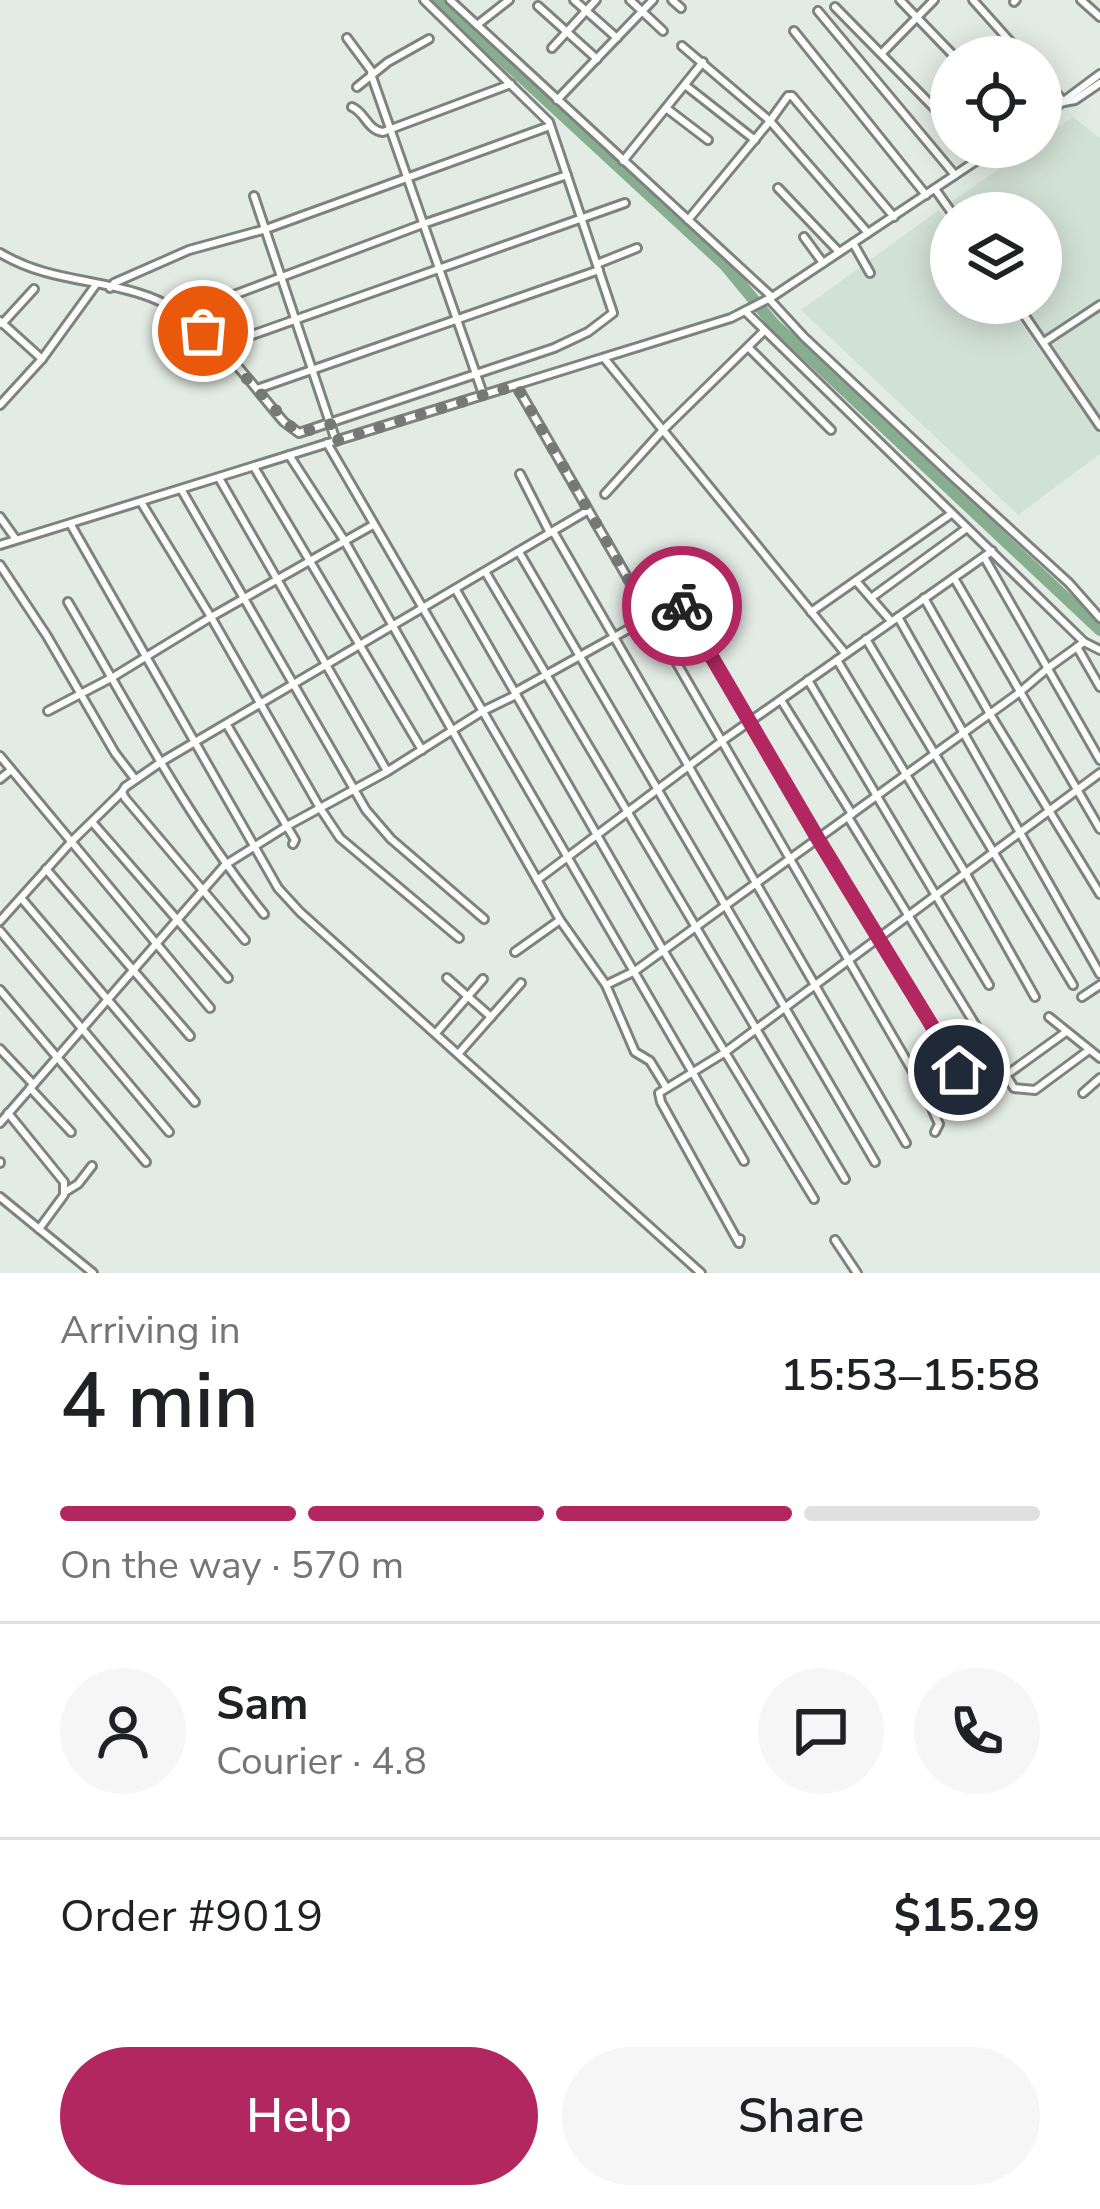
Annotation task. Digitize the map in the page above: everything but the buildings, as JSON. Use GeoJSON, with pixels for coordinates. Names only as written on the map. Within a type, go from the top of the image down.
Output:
{"type":"FeatureCollection","features":[{"type":"Feature","properties":{"kind":"street"},"geometry":{"type":"LineString","coordinates":[[0,545],[289,455],[554,348],[613,313],[551,122],[424,0]]}},
{"type":"Feature","properties":{"kind":"street"},"geometry":{"type":"LineString","coordinates":[[477,25],[509,0]]}},
{"type":"Feature","properties":{"kind":"street"},"geometry":{"type":"LineString","coordinates":[[574,0],[617,38]]}},
{"type":"Feature","properties":{"kind":"street"},"geometry":{"type":"LineString","coordinates":[[552,48],[596,0]]}},
{"type":"Feature","properties":{"kind":"street"},"geometry":{"type":"LineString","coordinates":[[630,0],[663,31]]}},
{"type":"Feature","properties":{"kind":"street"},"geometry":{"type":"LineString","coordinates":[[561,106],[597,59],[653,0]]}},
{"type":"Feature","properties":{"kind":"street"},"geometry":{"type":"LineString","coordinates":[[672,0],[681,8]]}},
{"type":"Feature","properties":{"kind":"street"},"geometry":{"type":"LineString","coordinates":[[900,0],[935,36]]}},
{"type":"Feature","properties":{"kind":"street"},"geometry":{"type":"LineString","coordinates":[[881,53],[934,0]]}},
{"type":"Feature","properties":{"kind":"street"},"geometry":{"type":"LineString","coordinates":[[974,0],[1006,36]]}},
{"type":"Feature","properties":{"kind":"street"},"geometry":{"type":"LineString","coordinates":[[1081,0],[1100,17]]}},
{"type":"Feature","properties":{"kind":"street"},"geometry":{"type":"LineString","coordinates":[[454,1],[1100,617]]}},
{"type":"Feature","properties":{"kind":"street"},"geometry":{"type":"LineString","coordinates":[[538,6],[597,59]]}},
{"type":"Feature","properties":{"kind":"street"},"geometry":{"type":"LineString","coordinates":[[835,8],[930,103]]}},
{"type":"Feature","properties":{"kind":"street"},"geometry":{"type":"LineString","coordinates":[[818,11],[955,175]]}},
{"type":"Feature","properties":{"kind":"street"},"geometry":{"type":"LineString","coordinates":[[794,31],[926,195]]}},
{"type":"Feature","properties":{"kind":"street"},"geometry":{"type":"LineString","coordinates":[[347,38],[372,74],[483,391]]}},
{"type":"Feature","properties":{"kind":"street"},"geometry":{"type":"LineString","coordinates":[[357,87],[429,39]]}},
{"type":"Feature","properties":{"kind":"street"},"geometry":{"type":"LineString","coordinates":[[682,46],[770,121],[868,233]]}},
{"type":"Feature","properties":{"kind":"street"},"geometry":{"type":"LineString","coordinates":[[623,161],[703,62]]}},
{"type":"Feature","properties":{"kind":"street"},"geometry":{"type":"LineString","coordinates":[[1062,100],[1075,100],[1100,78]]}},
{"type":"Feature","properties":{"kind":"street"},"geometry":{"type":"LineString","coordinates":[[352,107],[379,132],[511,84]]}},
{"type":"Feature","properties":{"kind":"street"},"geometry":{"type":"LineString","coordinates":[[685,86],[755,140]]}},
{"type":"Feature","properties":{"kind":"street"},"geometry":{"type":"LineString","coordinates":[[688,220],[788,96],[894,217]]}},
{"type":"Feature","properties":{"kind":"street"},"geometry":{"type":"LineString","coordinates":[[666,109],[708,140]]}},
{"type":"Feature","properties":{"kind":"street"},"geometry":{"type":"LineString","coordinates":[[110,287],[189,250],[266,230],[551,122]]}},
{"type":"Feature","properties":{"kind":"street"},"geometry":{"type":"LineString","coordinates":[[0,253],[32,268],[139,292],[183,314],[295,431],[332,434],[516,385],[747,310],[966,168]]}},
{"type":"Feature","properties":{"kind":"street"},"geometry":{"type":"LineString","coordinates":[[183,314],[568,175]]}},
{"type":"Feature","properties":{"kind":"street"},"geometry":{"type":"LineString","coordinates":[[778,188],[839,252]]}},
{"type":"Feature","properties":{"kind":"street"},"geometry":{"type":"LineString","coordinates":[[254,196],[332,434],[374,524],[744,1161]]}},
{"type":"Feature","properties":{"kind":"street"},"geometry":{"type":"LineString","coordinates":[[218,347],[625,203]]}},
{"type":"Feature","properties":{"kind":"street"},"geometry":{"type":"LineString","coordinates":[[804,237],[823,263]]}},
{"type":"Feature","properties":{"kind":"street"},"geometry":{"type":"LineString","coordinates":[[853,243],[870,274]]}},
{"type":"Feature","properties":{"kind":"street"},"geometry":{"type":"LineString","coordinates":[[257,389],[458,320],[637,248]]}},
{"type":"Feature","properties":{"kind":"street"},"geometry":{"type":"LineString","coordinates":[[0,405],[42,359],[96,285]]}},
{"type":"Feature","properties":{"kind":"street"},"geometry":{"type":"LineString","coordinates":[[34,289],[1,324],[42,359]]}},
{"type":"Feature","properties":{"kind":"street"},"geometry":{"type":"LineString","coordinates":[[1044,342],[1100,305]]}},
{"type":"Feature","properties":{"kind":"street"},"geometry":{"type":"LineString","coordinates":[[747,310],[988,554],[1081,644],[1098,651]]}},
{"type":"Feature","properties":{"kind":"street"},"geometry":{"type":"LineString","coordinates":[[1031,324],[1100,426]]}},
{"type":"Feature","properties":{"kind":"street"},"geometry":{"type":"LineString","coordinates":[[605,494],[764,331]]}},
{"type":"Feature","properties":{"kind":"street"},"geometry":{"type":"LineString","coordinates":[[748,347],[830,430]]}},
{"type":"Feature","properties":{"kind":"street"},"geometry":{"type":"LineString","coordinates":[[604,358],[846,654]]}},
{"type":"Feature","properties":{"kind":"street"},"geometry":{"type":"LineString","coordinates":[[516,385],[933,1110],[939,1124],[935,1132]]}},
{"type":"Feature","properties":{"kind":"street"},"geometry":{"type":"LineString","coordinates":[[289,455],[344,540],[560,920],[606,985],[634,1052],[650,1061],[666,1087]]}},
{"type":"Feature","properties":{"kind":"street"},"geometry":{"type":"LineString","coordinates":[[254,466],[422,750]]}},
{"type":"Feature","properties":{"kind":"street"},"geometry":{"type":"LineString","coordinates":[[520,474],[906,1143]]}},
{"type":"Feature","properties":{"kind":"street"},"geometry":{"type":"LineString","coordinates":[[219,478],[388,771]]}},
{"type":"Feature","properties":{"kind":"street"},"geometry":{"type":"LineString","coordinates":[[182,489],[354,791],[392,839],[484,919]]}},
{"type":"Feature","properties":{"kind":"street"},"geometry":{"type":"LineString","coordinates":[[141,502],[340,838],[459,938]]}},
{"type":"Feature","properties":{"kind":"street"},"geometry":{"type":"LineString","coordinates":[[0,921],[135,779],[587,511]]}},
{"type":"Feature","properties":{"kind":"street"},"geometry":{"type":"LineString","coordinates":[[812,612],[952,513]]}},
{"type":"Feature","properties":{"kind":"street"},"geometry":{"type":"LineString","coordinates":[[0,517],[16,540]]}},
{"type":"Feature","properties":{"kind":"street"},"geometry":{"type":"LineString","coordinates":[[48,711],[374,524]]}},
{"type":"Feature","properties":{"kind":"street"},"geometry":{"type":"LineString","coordinates":[[71,525],[278,889],[700,1273]]}},
{"type":"Feature","properties":{"kind":"street"},"geometry":{"type":"LineString","coordinates":[[871,598],[967,528]]}},
{"type":"Feature","properties":{"kind":"street"},"geometry":{"type":"LineString","coordinates":[[519,552],[875,1162]]}},
{"type":"Feature","properties":{"kind":"street"},"geometry":{"type":"LineString","coordinates":[[537,880],[722,741],[988,554]]}},
{"type":"Feature","properties":{"kind":"street"},"geometry":{"type":"LineString","coordinates":[[988,554],[1100,760]]}},
{"type":"Feature","properties":{"kind":"street"},"geometry":{"type":"LineString","coordinates":[[0,565],[135,779]]}},
{"type":"Feature","properties":{"kind":"street"},"geometry":{"type":"LineString","coordinates":[[485,572],[845,1179]]}},
{"type":"Feature","properties":{"kind":"street"},"geometry":{"type":"LineString","coordinates":[[954,578],[1100,829]]}},
{"type":"Feature","properties":{"kind":"street"},"geometry":{"type":"LineString","coordinates":[[856,580],[894,619],[965,732],[1100,974]]}},
{"type":"Feature","properties":{"kind":"street"},"geometry":{"type":"LineString","coordinates":[[456,590],[663,950],[814,1199]]}},
{"type":"Feature","properties":{"kind":"street"},"geometry":{"type":"LineString","coordinates":[[924,598],[1100,894]]}},
{"type":"Feature","properties":{"kind":"street"},"geometry":{"type":"LineString","coordinates":[[68,602],[225,865],[264,914]]}},
{"type":"Feature","properties":{"kind":"street"},"geometry":{"type":"LineString","coordinates":[[0,1123],[225,865],[674,602],[679,602],[959,1070]]}},
{"type":"Feature","properties":{"kind":"street"},"geometry":{"type":"LineString","coordinates":[[866,639],[1073,986]]}},
{"type":"Feature","properties":{"kind":"street"},"geometry":{"type":"LineString","coordinates":[[606,985],[635,971],[727,905],[1081,644]]}},
{"type":"Feature","properties":{"kind":"street"},"geometry":{"type":"LineString","coordinates":[[1081,644],[1100,687]]}},
{"type":"Feature","properties":{"kind":"street"},"geometry":{"type":"LineString","coordinates":[[837,660],[1035,998]]}},
{"type":"Feature","properties":{"kind":"street"},"geometry":{"type":"LineString","coordinates":[[808,680],[989,985]]}},
{"type":"Feature","properties":{"kind":"street"},"geometry":{"type":"LineString","coordinates":[[780,700],[1016,1090],[1036,1090],[1089,1050]]}},
{"type":"Feature","properties":{"kind":"street"},"geometry":{"type":"LineString","coordinates":[[227,725],[295,839],[293,844]]}},
{"type":"Feature","properties":{"kind":"street"},"geometry":{"type":"LineString","coordinates":[[0,756],[210,1008]]}},
{"type":"Feature","properties":{"kind":"street"},"geometry":{"type":"LineString","coordinates":[[0,779],[10,770]]}},
{"type":"Feature","properties":{"kind":"street"},"geometry":{"type":"LineString","coordinates":[[740,1239],[739,1243],[659,1093],[724,1053],[1100,773]]}},
{"type":"Feature","properties":{"kind":"street"},"geometry":{"type":"LineString","coordinates":[[122,792],[245,940]]}},
{"type":"Feature","properties":{"kind":"street"},"geometry":{"type":"LineString","coordinates":[[92,822],[229,979]]}},
{"type":"Feature","properties":{"kind":"street"},"geometry":{"type":"LineString","coordinates":[[46,869],[190,1036]]}},
{"type":"Feature","properties":{"kind":"street"},"geometry":{"type":"LineString","coordinates":[[21,898],[195,1102]]}},
{"type":"Feature","properties":{"kind":"street"},"geometry":{"type":"LineString","coordinates":[[515,952],[560,920]]}},
{"type":"Feature","properties":{"kind":"street"},"geometry":{"type":"LineString","coordinates":[[0,931],[169,1132]]}},
{"type":"Feature","properties":{"kind":"street"},"geometry":{"type":"LineString","coordinates":[[447,978],[491,1017]]}},
{"type":"Feature","properties":{"kind":"street"},"geometry":{"type":"LineString","coordinates":[[436,1033],[483,979]]}},
{"type":"Feature","properties":{"kind":"street"},"geometry":{"type":"LineString","coordinates":[[459,1053],[521,983]]}},
{"type":"Feature","properties":{"kind":"street"},"geometry":{"type":"LineString","coordinates":[[1082,997],[1100,985]]}},
{"type":"Feature","properties":{"kind":"street"},"geometry":{"type":"LineString","coordinates":[[0,990],[146,1162]]}},
{"type":"Feature","properties":{"kind":"street"},"geometry":{"type":"LineString","coordinates":[[1049,1017],[1100,1058]]}},
{"type":"Feature","properties":{"kind":"street"},"geometry":{"type":"LineString","coordinates":[[1006,1076],[1066,1031]]}},
{"type":"Feature","properties":{"kind":"street"},"geometry":{"type":"LineString","coordinates":[[0,1049],[70,1132]]}},
{"type":"Feature","properties":{"kind":"street"},"geometry":{"type":"LineString","coordinates":[[1083,1093],[1100,1078]]}},
{"type":"Feature","properties":{"kind":"street"},"geometry":{"type":"LineString","coordinates":[[8,1113],[64,1182],[65,1192]]}},
{"type":"Feature","properties":{"kind":"street"},"geometry":{"type":"LineString","coordinates":[[39,1229],[65,1192],[92,1166]]}},
{"type":"Feature","properties":{"kind":"street"},"geometry":{"type":"LineString","coordinates":[[0,1197],[93,1273]]}},
{"type":"Feature","properties":{"kind":"street"},"geometry":{"type":"LineString","coordinates":[[835,1240],[857,1273]]}},
{"type":"Feature","properties":{"kind":"shaded area"},"geometry":{"type":"Polygon","coordinates":[[[1073,117],[1100,138],[1100,418],[1034,324],[1062,324],[1062,192],[966,192],[1000,168],[1062,168],[1062,125],[1073,117]]]}},
{"type":"Feature","properties":{"kind":"shaded area"},"geometry":{"type":"Polygon","coordinates":[[[930,217],[930,324],[1021,324],[1100,433],[1100,454],[1018,515],[801,310],[930,217]]]}},
{"type":"Feature","properties":{"kind":"waterway"},"geometry":{"type":"LineString","coordinates":[[438,0],[725,265],[773,323],[1100,630]]}},
{"type":"Feature","properties":{"kind":"way so far"},"geometry":{"type":"LineString","coordinates":[[203,331],[284,422],[299,433],[331,424],[335,441],[516,385],[649,615],[674,602],[682,606]]}},
{"type":"Feature","properties":{"kind":"route"},"geometry":{"type":"LineString","coordinates":[[682,606],[959,1070]]}}]}
